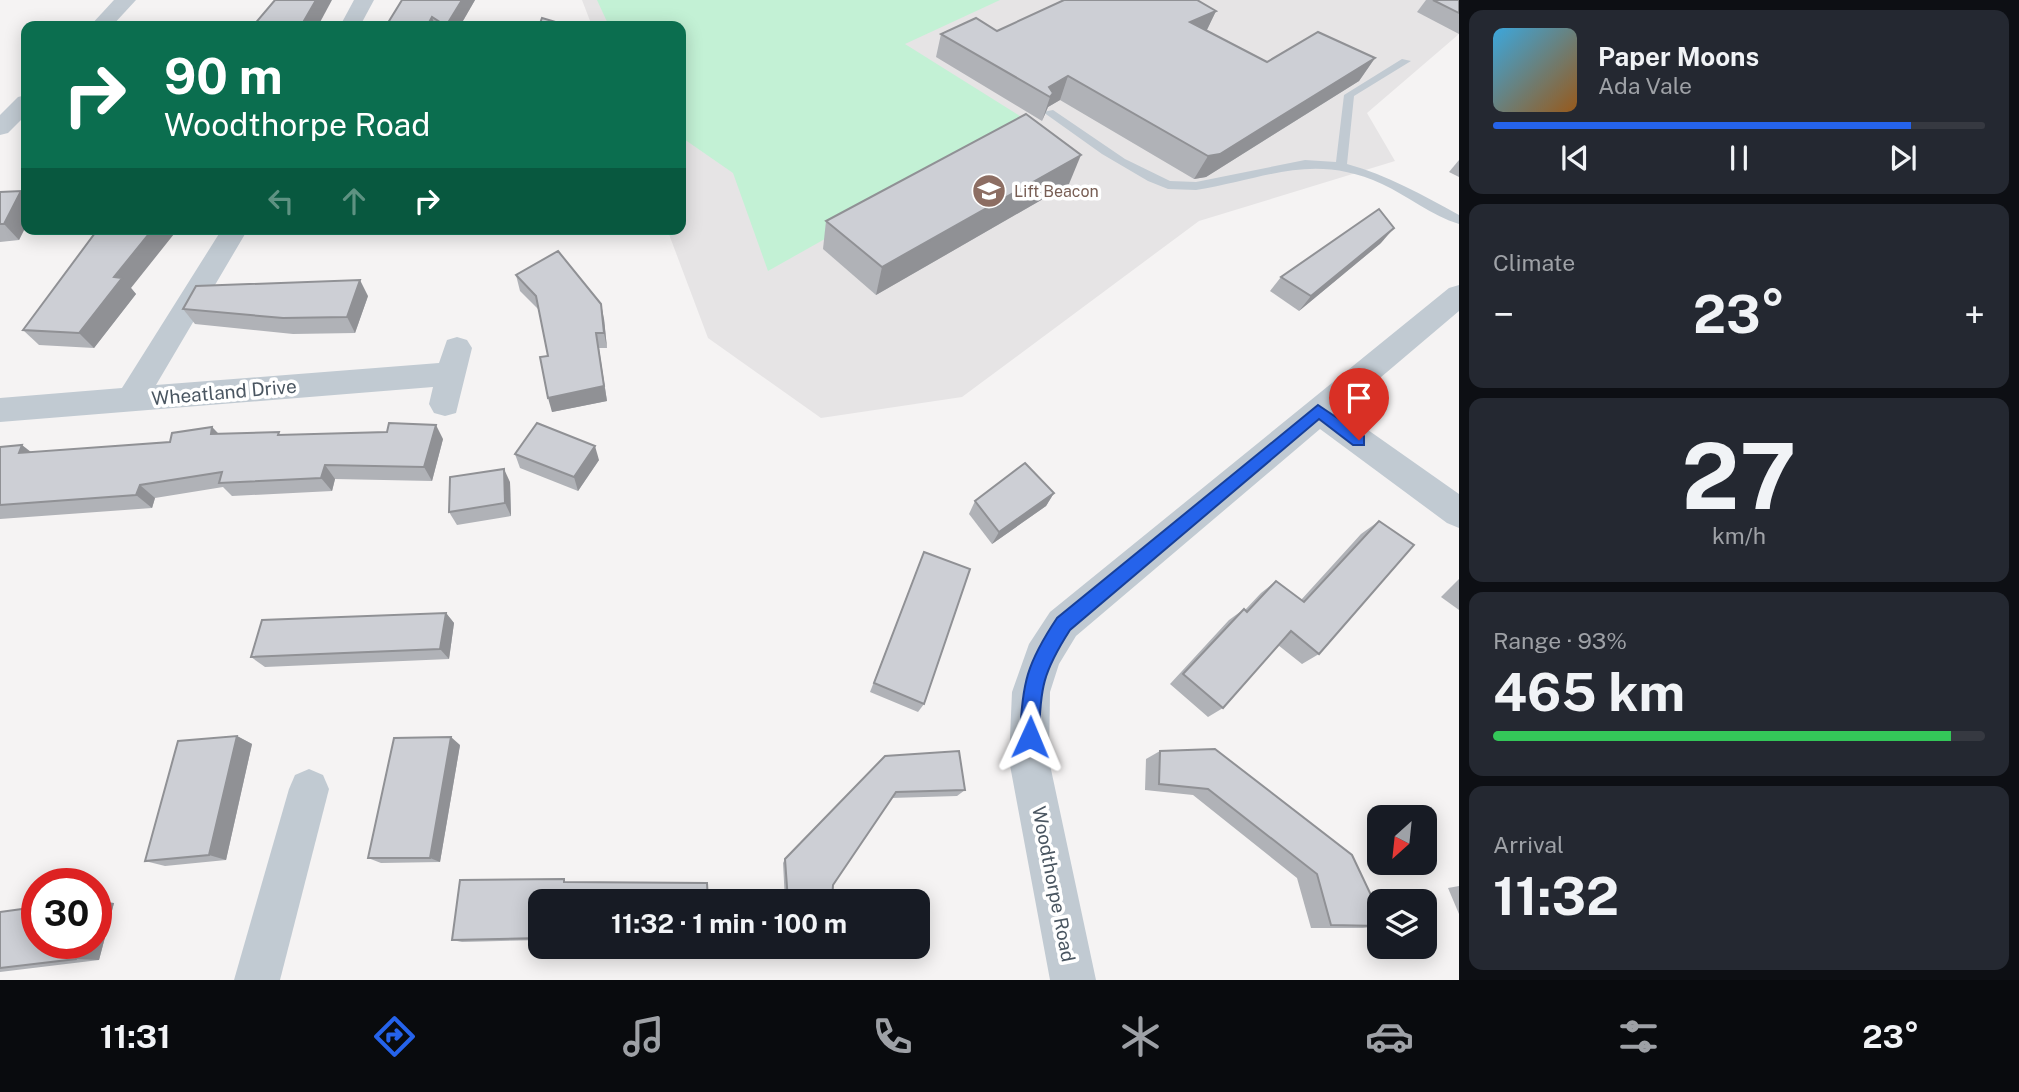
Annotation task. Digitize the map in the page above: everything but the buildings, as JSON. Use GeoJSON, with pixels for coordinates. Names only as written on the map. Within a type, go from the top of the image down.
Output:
{"type":"FeatureCollection","features":[{"type":"Feature","properties":{"kind":"street"},"geometry":{"type":"LineString","coordinates":[[105,21],[126,0]]}},
{"type":"Feature","properties":{"kind":"street"},"geometry":{"type":"LineString","coordinates":[[354,21],[364,0]]}},
{"type":"Feature","properties":{"kind":"street"},"geometry":{"type":"LineString","coordinates":[[0,128],[21,107]]}},
{"type":"Feature","properties":{"kind":"street"},"geometry":{"type":"LineString","coordinates":[[131,400],[232,235]]}},
{"type":"Feature","properties":{"kind":"street","name":"Woodthorpe Road"},"geometry":{"type":"LineString","coordinates":[[1073,980],[1029,760],[1031,692],[1042,657],[1063,624],[1459,295]]}},
{"type":"Feature","properties":{"kind":"street","name":"Wheatland Drive"},"geometry":{"type":"LineString","coordinates":[[0,410],[450,375]]}},
{"type":"Feature","properties":{"kind":"street"},"geometry":{"type":"LineString","coordinates":[[1318,411],[1459,513]]}},
{"type":"Feature","properties":{"kind":"street"},"geometry":{"type":"LineString","coordinates":[[257,980],[309,789]]}},
{"type":"Feature","properties":{"kind":"lane"},"geometry":{"type":"LineString","coordinates":[[1341,166],[1349,95],[1406,61]]}},
{"type":"Feature","properties":{"kind":"lane"},"geometry":{"type":"LineString","coordinates":[[1049,112],[1139,171],[1170,186],[1202,185],[1306,164],[1341,166],[1402,189],[1459,220]]}},
{"type":"Feature","properties":{"kind":"shaded area","name":"Lift Beacon"},"geometry":{"type":"Polygon","coordinates":[[[582,0],[1437,0],[1459,34],[1367,113],[1395,161],[1199,221],[962,397],[821,418],[708,338],[669,235],[686,235],[686,21],[590,21],[582,0]]]}},
{"type":"Feature","properties":{"kind":"green space"},"geometry":{"type":"Polygon","coordinates":[[[597,0],[1000,0],[905,44],[1031,123],[768,271],[733,173],[686,140],[686,21],[607,21],[597,0]]]}},
{"type":"Feature","properties":{"kind":"place","name":"Lift Beacon"},"geometry":{"type":"Point","coordinates":[989,191]}},
{"type":"Feature","properties":{"kind":"route"},"geometry":{"type":"LineString","coordinates":[[1030,737],[1031,692],[1042,657],[1063,624],[1318,411],[1359,440]]}}]}
